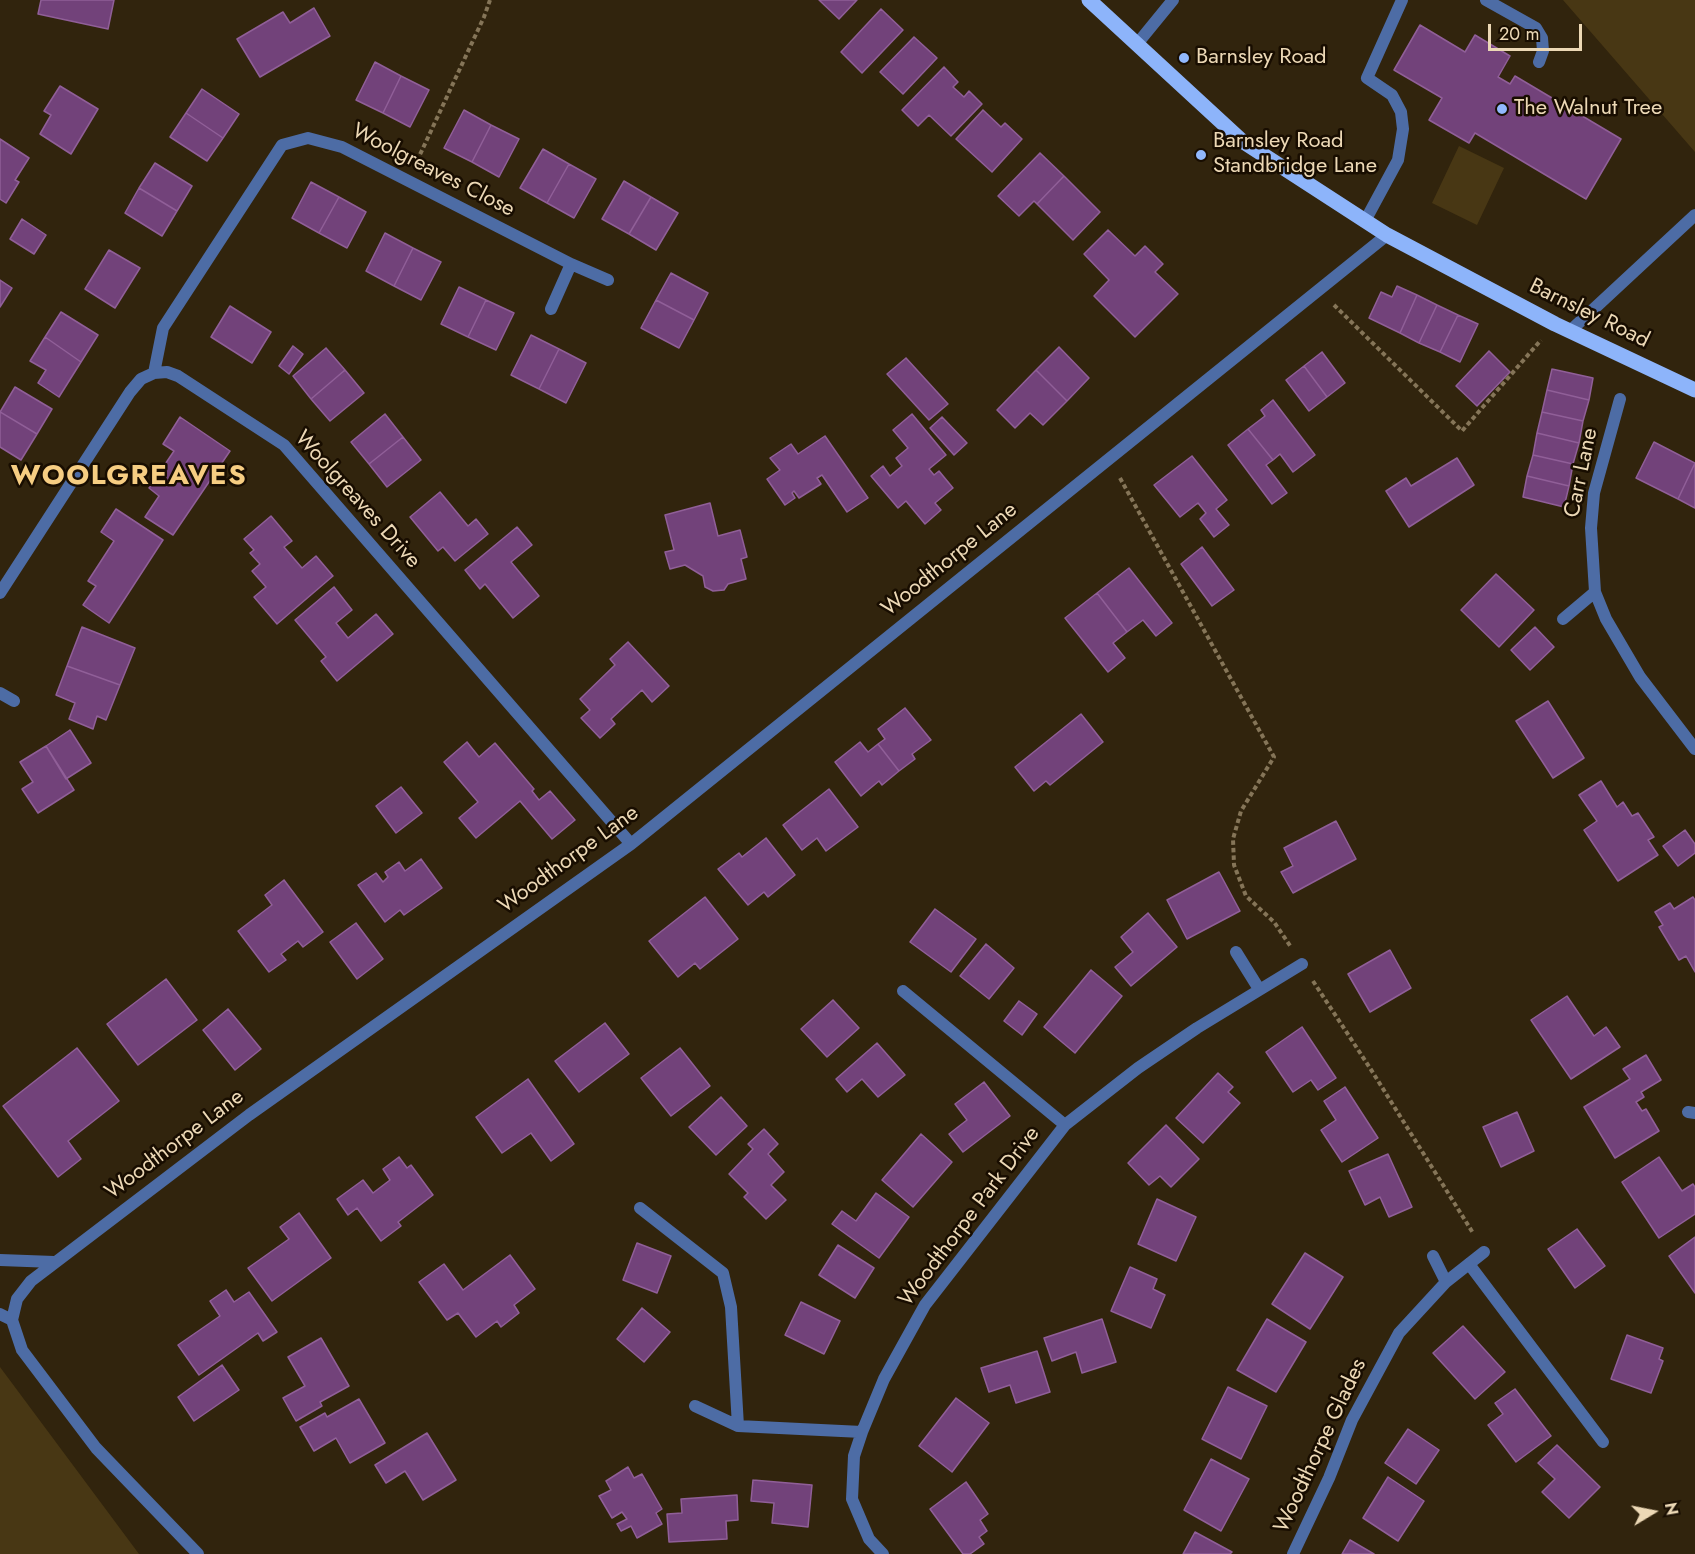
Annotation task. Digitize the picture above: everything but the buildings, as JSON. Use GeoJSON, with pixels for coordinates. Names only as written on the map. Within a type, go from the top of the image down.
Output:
{"type":"FeatureCollection","features":[{"type":"Feature","properties":{"kind":"main road","name":"Barnsley Road"},"geometry":{"type":"LineString","coordinates":[[1089,0],[1242,141],[1387,236],[1555,324],[1695,390]]}},
{"type":"Feature","properties":{"kind":"street"},"geometry":{"type":"LineString","coordinates":[[1137,44],[1173,0]]}},
{"type":"Feature","properties":{"kind":"street"},"geometry":{"type":"LineString","coordinates":[[1365,221],[1398,160],[1404,129],[1401,112],[1392,95],[1368,78],[1402,0]]}},
{"type":"Feature","properties":{"kind":"street"},"geometry":{"type":"LineString","coordinates":[[1486,0],[1536,28],[1542,38],[1543,51],[1539,62]]}},
{"type":"Feature","properties":{"kind":"street","name":"Woolgreaves Close"},"geometry":{"type":"LineString","coordinates":[[153,373],[163,328],[282,145],[308,138],[342,147],[571,264],[608,280]]}},
{"type":"Feature","properties":{"kind":"street"},"geometry":{"type":"LineString","coordinates":[[1570,331],[1695,215]]}},
{"type":"Feature","properties":{"kind":"street","name":"Woodthorpe Lane"},"geometry":{"type":"LineString","coordinates":[[12,1320],[16,1299],[31,1281],[54,1262],[249,1115],[631,844],[1387,236]]}},
{"type":"Feature","properties":{"kind":"street"},"geometry":{"type":"LineString","coordinates":[[550,309],[571,264]]}},
{"type":"Feature","properties":{"kind":"street","name":"Woolgreaves Drive"},"geometry":{"type":"LineString","coordinates":[[153,373],[166,372],[178,376],[284,446],[631,844]]}},
{"type":"Feature","properties":{"kind":"street"},"geometry":{"type":"LineString","coordinates":[[0,593],[130,392],[141,378],[153,373]]}},
{"type":"Feature","properties":{"kind":"street","name":"Carr Lane"},"geometry":{"type":"LineString","coordinates":[[1620,399],[1594,493],[1591,528],[1595,592],[1606,619],[1640,677],[1695,749]]}},
{"type":"Feature","properties":{"kind":"street"},"geometry":{"type":"LineString","coordinates":[[1563,619],[1595,592]]}},
{"type":"Feature","properties":{"kind":"street"},"geometry":{"type":"LineString","coordinates":[[0,693],[14,701]]}},
{"type":"Feature","properties":{"kind":"street"},"geometry":{"type":"LineString","coordinates":[[1236,952],[1259,989]]}},
{"type":"Feature","properties":{"kind":"street","name":"Woodthorpe Park Drive"},"geometry":{"type":"LineString","coordinates":[[883,1554],[869,1539],[852,1499],[854,1456],[884,1380],[925,1305],[1065,1125],[1138,1068],[1197,1028],[1302,964]]}},
{"type":"Feature","properties":{"kind":"street","name":"Woodthorpe Park Drive"},"geometry":{"type":"LineString","coordinates":[[903,991],[1065,1125]]}},
{"type":"Feature","properties":{"kind":"street"},"geometry":{"type":"LineString","coordinates":[[640,1208],[723,1273],[731,1307],[738,1426]]}},
{"type":"Feature","properties":{"kind":"street","name":"Woodthorpe Glades"},"geometry":{"type":"LineString","coordinates":[[1293,1554],[1329,1478],[1352,1420],[1399,1333],[1446,1282],[1484,1252]]}},
{"type":"Feature","properties":{"kind":"street"},"geometry":{"type":"LineString","coordinates":[[1433,1256],[1446,1282]]}},
{"type":"Feature","properties":{"kind":"street"},"geometry":{"type":"LineString","coordinates":[[0,1260],[54,1262]]}},
{"type":"Feature","properties":{"kind":"street"},"geometry":{"type":"LineString","coordinates":[[1469,1264],[1603,1442]]}},
{"type":"Feature","properties":{"kind":"street"},"geometry":{"type":"LineString","coordinates":[[0,1314],[12,1320],[22,1350],[96,1448],[198,1554]]}},
{"type":"Feature","properties":{"kind":"street"},"geometry":{"type":"LineString","coordinates":[[695,1407],[738,1426],[862,1432]]}},
{"type":"Feature","properties":{"kind":"path"},"geometry":{"type":"LineString","coordinates":[[408,181],[484,17],[489,0]]}},
{"type":"Feature","properties":{"kind":"path"},"geometry":{"type":"LineString","coordinates":[[1319,290],[1461,431],[1555,324]]}},
{"type":"Feature","properties":{"kind":"path"},"geometry":{"type":"LineString","coordinates":[[1109,459],[1274,757],[1241,811],[1233,839],[1234,866],[1246,896],[1274,922],[1370,1068],[1484,1252]]}},
{"type":"Feature","properties":{"kind":"shaded area"},"geometry":{"type":"Polygon","coordinates":[[[1563,0],[1695,0],[1695,152],[1563,0]]]}},
{"type":"Feature","properties":{"kind":"shaded area"},"geometry":{"type":"Polygon","coordinates":[[[1459,146],[1504,168],[1477,225],[1432,203],[1459,146]]]}},
{"type":"Feature","properties":{"kind":"shaded area"},"geometry":{"type":"Polygon","coordinates":[[[0,1367],[139,1554],[0,1554],[0,1367]]]}},
{"type":"Feature","properties":{"kind":"place","name":"Barnsley Road"},"geometry":{"type":"Point","coordinates":[1184,58]}},
{"type":"Feature","properties":{"kind":"place","name":"The Walnut Tree"},"geometry":{"type":"Point","coordinates":[1502,109]}},
{"type":"Feature","properties":{"kind":"place","name":"Barnsley Road Standbridge Lane"},"geometry":{"type":"Point","coordinates":[1201,155]}},
{"type":"Feature","properties":{"kind":"district","name":"WOOLGREAVES"},"geometry":{"type":"Point","coordinates":[129,477]}}]}
